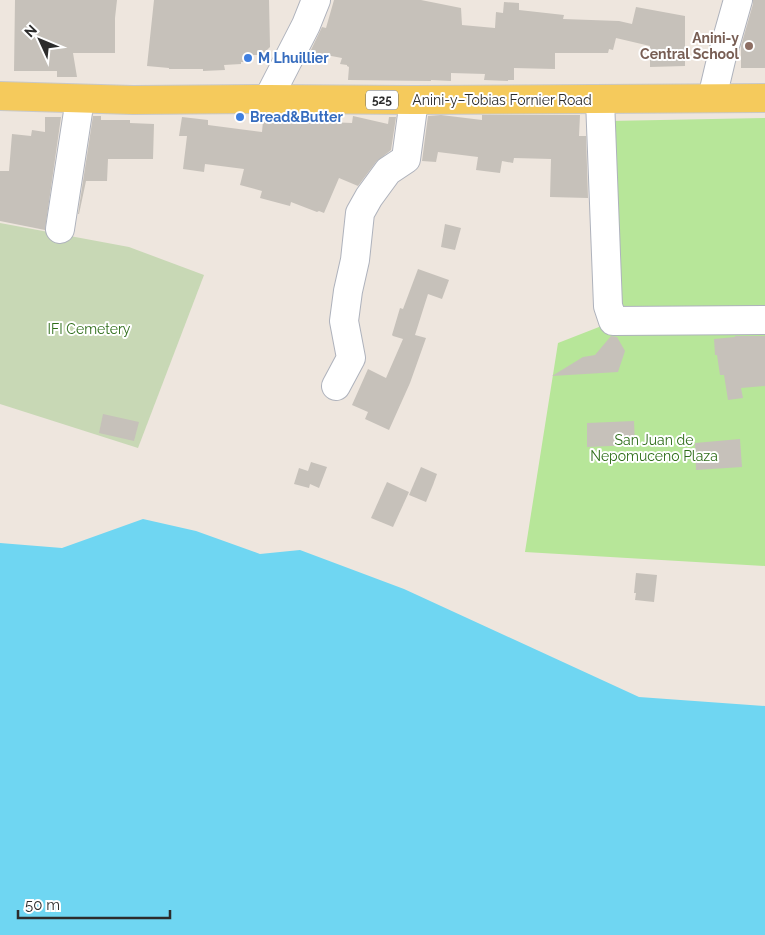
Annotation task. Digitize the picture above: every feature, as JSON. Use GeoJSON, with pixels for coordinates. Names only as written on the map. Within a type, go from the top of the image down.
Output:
{"type":"FeatureCollection","features":[{"type":"Feature","properties":{"kind":"main road","name":"Anini-y–Tobias Fornier Road"},"geometry":{"type":"LineString","coordinates":[[0,96],[133,100],[765,98]]}},
{"type":"Feature","properties":{"kind":"street"},"geometry":{"type":"LineString","coordinates":[[268,99],[316,0]]}},
{"type":"Feature","properties":{"kind":"street"},"geometry":{"type":"LineString","coordinates":[[712,98],[738,0]]}},
{"type":"Feature","properties":{"kind":"street"},"geometry":{"type":"LineString","coordinates":[[60,229],[80,99]]}},
{"type":"Feature","properties":{"kind":"street"},"geometry":{"type":"LineString","coordinates":[[336,386],[351,358],[344,321],[355,260],[360,213],[388,170],[406,159],[414,100]]}},
{"type":"Feature","properties":{"kind":"street"},"geometry":{"type":"LineString","coordinates":[[600,100],[608,306],[613,321],[765,320]]}},
{"type":"Feature","properties":{"kind":"green space","name":"San Juan de Nepomuceno Plaza"},"geometry":{"type":"Polygon","coordinates":[[[765,118],[765,566],[525,552],[558,343],[599,327],[609,121],[765,118]]]}},
{"type":"Feature","properties":{"kind":"green space","name":"IFI Cemetery"},"geometry":{"type":"Polygon","coordinates":[[[0,223],[129,247],[204,275],[138,448],[0,404],[0,223]]]}},
{"type":"Feature","properties":{"kind":"water"},"geometry":{"type":"Polygon","coordinates":[[[143,519],[196,531],[260,554],[300,550],[404,589],[639,697],[765,706],[765,935],[0,935],[0,543],[62,548],[143,519]]]}},
{"type":"Feature","properties":{"kind":"building"},"geometry":{"type":"Polygon","coordinates":[[[15,0],[117,0],[115,53],[73,53],[77,77],[57,77],[57,71],[14,71],[15,0]]]}},
{"type":"Feature","properties":{"kind":"building"},"geometry":{"type":"Polygon","coordinates":[[[154,0],[269,0],[270,47],[262,55],[251,55],[252,62],[224,65],[225,70],[203,71],[203,69],[169,69],[147,66],[154,0]]]}},
{"type":"Feature","properties":{"kind":"building"},"geometry":{"type":"Polygon","coordinates":[[[334,0],[421,0],[461,8],[462,25],[495,28],[496,12],[503,13],[504,2],[519,3],[519,10],[564,15],[563,19],[619,21],[632,24],[636,7],[685,16],[685,66],[650,67],[650,46],[616,38],[613,50],[609,49],[608,53],[555,53],[555,69],[514,68],[514,80],[508,81],[484,80],[485,74],[451,73],[451,81],[348,80],[349,67],[340,64],[342,58],[310,52],[322,27],[326,28],[334,0]]]}},
{"type":"Feature","properties":{"kind":"building"},"geometry":{"type":"Polygon","coordinates":[[[753,0],[765,0],[765,68],[741,68],[741,46],[753,0]]]}},
{"type":"Feature","properties":{"kind":"building"},"geometry":{"type":"Polygon","coordinates":[[[441,115],[482,120],[482,115],[580,115],[579,136],[586,136],[588,198],[550,197],[551,159],[514,158],[513,163],[502,161],[500,173],[476,170],[478,157],[438,152],[436,162],[422,161],[428,116],[441,115]]]}},
{"type":"Feature","properties":{"kind":"building"},"geometry":{"type":"Polygon","coordinates":[[[93,116],[101,116],[101,120],[130,120],[130,123],[154,124],[153,159],[108,159],[107,181],[86,181],[78,214],[93,116]]]}},
{"type":"Feature","properties":{"kind":"building"},"geometry":{"type":"Polygon","coordinates":[[[353,116],[388,124],[389,117],[396,117],[391,150],[376,162],[358,186],[339,178],[324,213],[291,202],[290,206],[260,198],[262,191],[240,185],[244,169],[205,164],[204,172],[183,169],[187,136],[179,136],[182,117],[208,120],[208,125],[262,132],[263,121],[299,119],[299,121],[352,123],[353,116]]]}},
{"type":"Feature","properties":{"kind":"building"},"geometry":{"type":"Polygon","coordinates":[[[45,117],[61,117],[45,230],[0,221],[0,171],[9,171],[12,134],[31,136],[32,130],[45,132],[45,117]]]}},
{"type":"Feature","properties":{"kind":"building"},"geometry":{"type":"Polygon","coordinates":[[[445,224],[461,228],[455,250],[441,247],[445,224]]]}},
{"type":"Feature","properties":{"kind":"building"},"geometry":{"type":"Polygon","coordinates":[[[418,269],[449,280],[442,299],[428,294],[415,335],[426,338],[410,383],[389,430],[365,419],[368,412],[352,405],[368,369],[386,378],[403,339],[392,335],[400,308],[403,309],[418,269]]]}},
{"type":"Feature","properties":{"kind":"building"},"geometry":{"type":"Polygon","coordinates":[[[611,336],[617,337],[625,351],[618,372],[552,376],[583,357],[595,355],[611,336]]]}},
{"type":"Feature","properties":{"kind":"building"},"geometry":{"type":"Polygon","coordinates":[[[735,336],[765,336],[765,386],[741,388],[743,398],[728,400],[724,375],[720,375],[717,355],[715,355],[714,339],[735,336]]]}},
{"type":"Feature","properties":{"kind":"building"},"geometry":{"type":"Polygon","coordinates":[[[103,414],[139,422],[134,441],[99,433],[103,414]]]}},
{"type":"Feature","properties":{"kind":"building"},"geometry":{"type":"Polygon","coordinates":[[[634,421],[635,445],[587,447],[587,423],[634,421]]]}},
{"type":"Feature","properties":{"kind":"building"},"geometry":{"type":"Polygon","coordinates":[[[740,439],[742,467],[696,470],[695,443],[740,439]]]}},
{"type":"Feature","properties":{"kind":"building"},"geometry":{"type":"Polygon","coordinates":[[[311,462],[327,467],[319,488],[310,484],[309,488],[294,484],[299,468],[308,471],[311,462]]]}},
{"type":"Feature","properties":{"kind":"building"},"geometry":{"type":"Polygon","coordinates":[[[421,467],[437,474],[426,502],[409,495],[421,467]]]}},
{"type":"Feature","properties":{"kind":"building"},"geometry":{"type":"Polygon","coordinates":[[[387,482],[409,492],[393,527],[371,518],[387,482]]]}},
{"type":"Feature","properties":{"kind":"building"},"geometry":{"type":"Polygon","coordinates":[[[636,573],[657,575],[654,602],[635,600],[636,573]]]}},
{"type":"Feature","properties":{"kind":"place","name":"Anini-y Central School"},"geometry":{"type":"Point","coordinates":[749,46]}},
{"type":"Feature","properties":{"kind":"place","name":"M Lhuillier"},"geometry":{"type":"Point","coordinates":[248,58]}},
{"type":"Feature","properties":{"kind":"place","name":"Bread&Butter"},"geometry":{"type":"Point","coordinates":[240,117]}}]}
